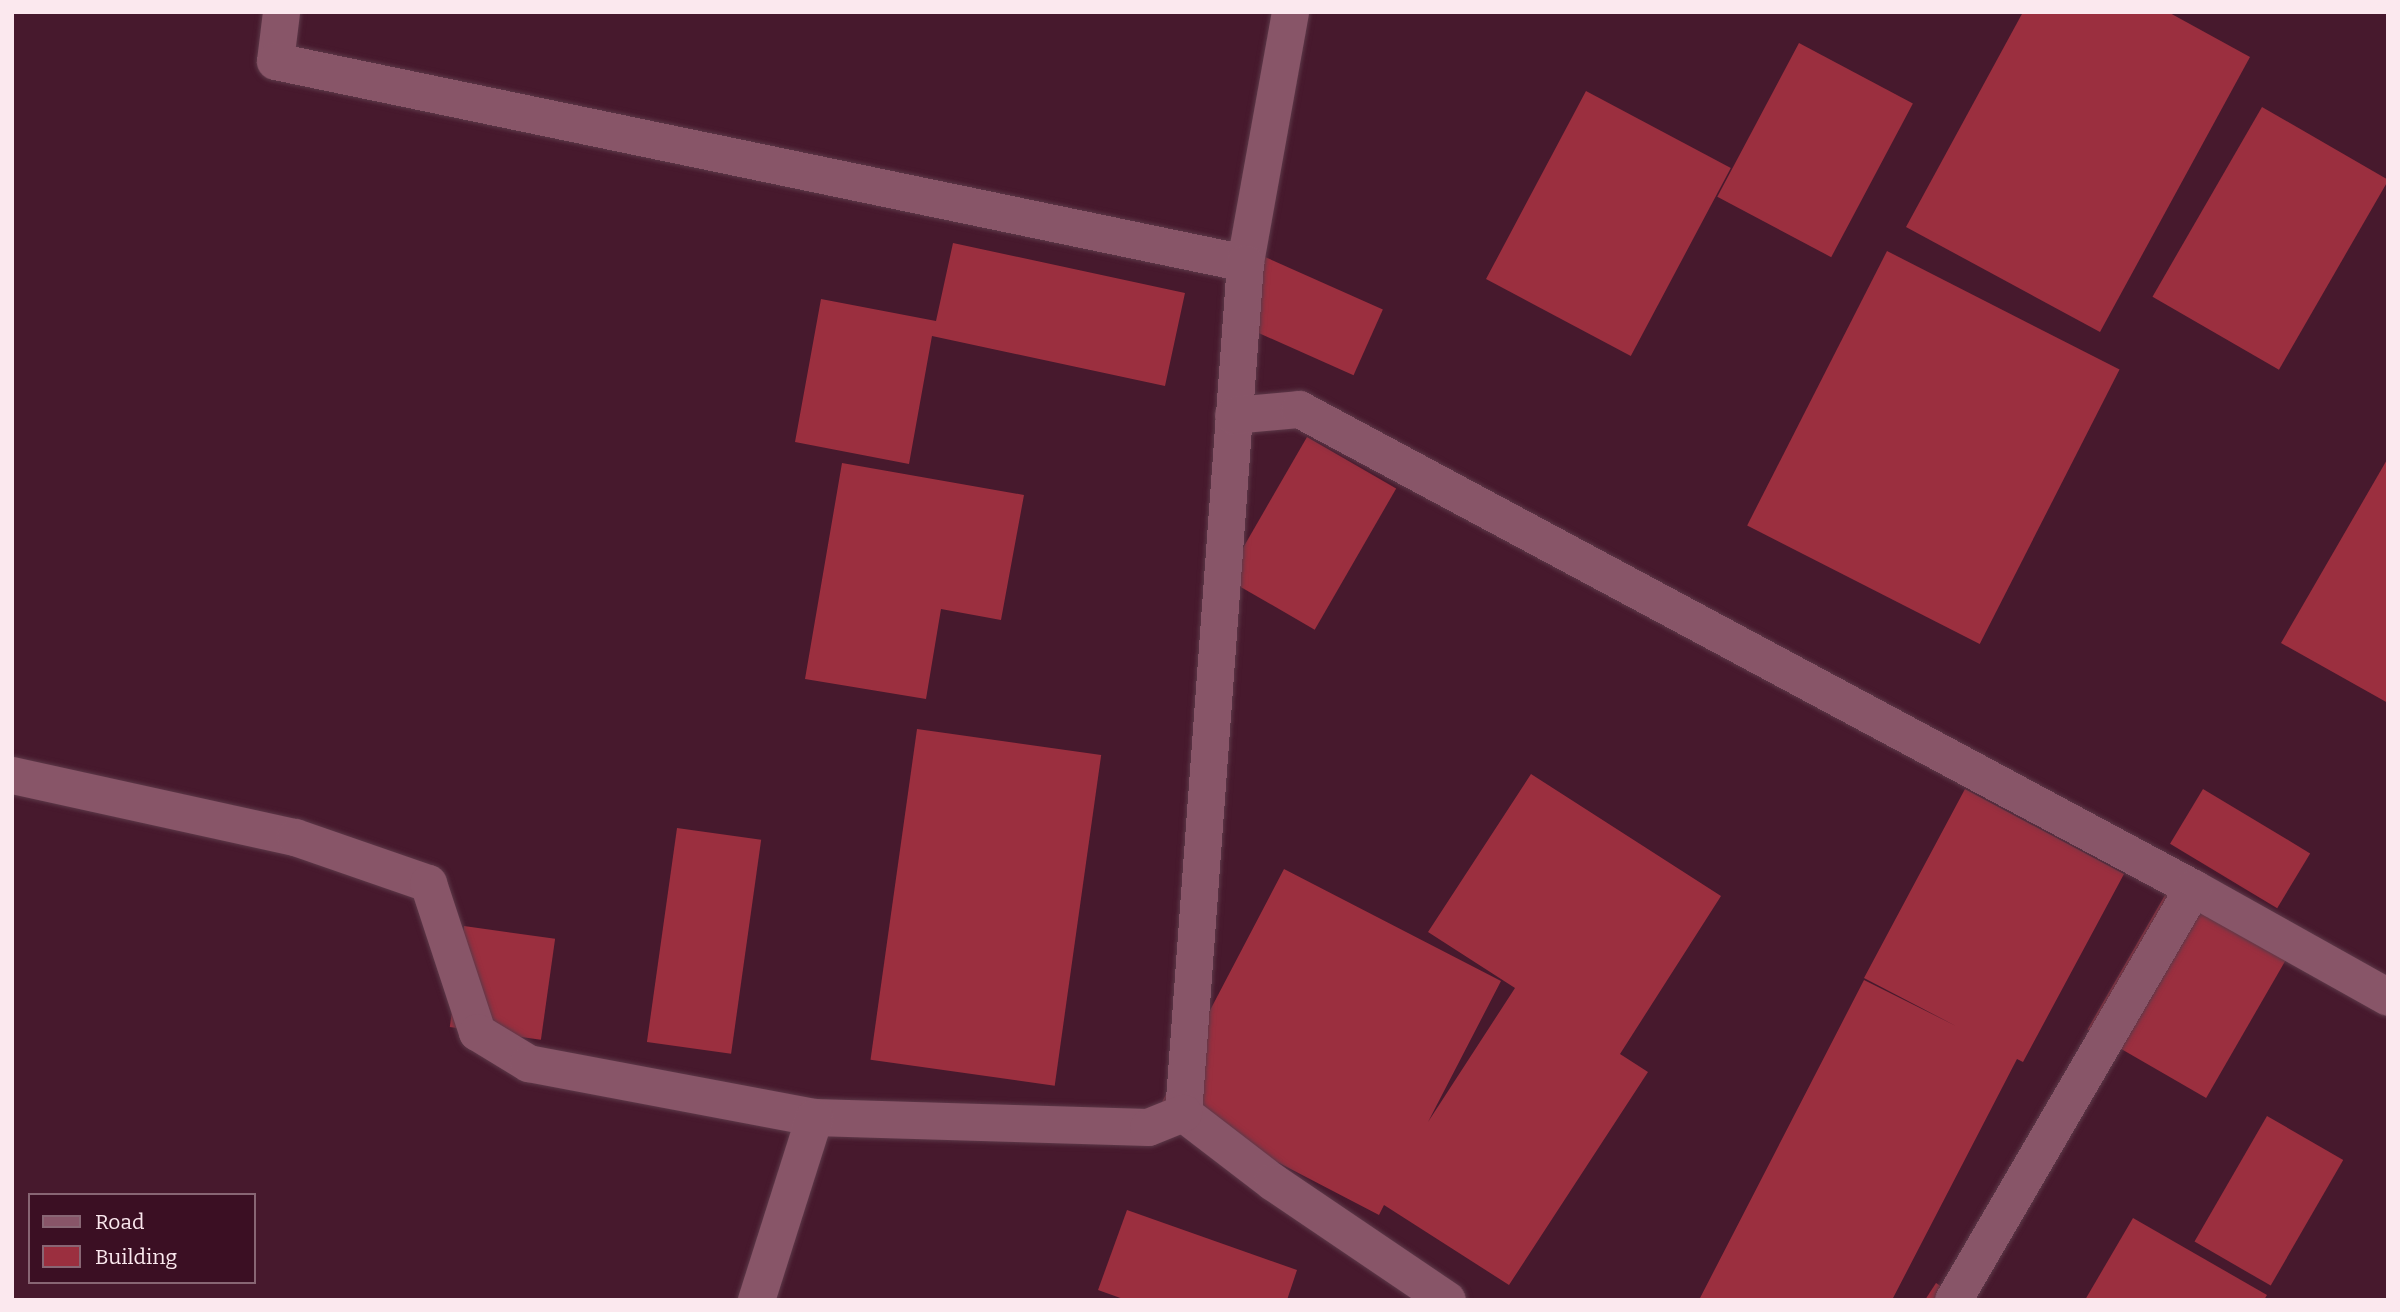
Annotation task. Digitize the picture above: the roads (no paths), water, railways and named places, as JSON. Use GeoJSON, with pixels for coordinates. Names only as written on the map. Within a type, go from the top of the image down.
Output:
{"type":"FeatureCollection","features":[{"type":"Feature","properties":{"kind":"street"},"geometry":{"type":"LineString","coordinates":[[281,12],[275,61],[1245,263]]}},
{"type":"Feature","properties":{"kind":"street"},"geometry":{"type":"LineString","coordinates":[[1183,1113],[1245,263],[1290,12]]}},
{"type":"Feature","properties":{"kind":"street"},"geometry":{"type":"LineString","coordinates":[[1233,415],[1299,409],[2193,888],[2388,998]]}},
{"type":"Feature","properties":{"kind":"street"},"geometry":{"type":"LineString","coordinates":[[12,775],[295,837],[428,883],[477,1032],[528,1063],[814,1117],[1148,1127],[1183,1113]]}},
{"type":"Feature","properties":{"kind":"street"},"geometry":{"type":"LineString","coordinates":[[1953,1300],[2193,888]]}},
{"type":"Feature","properties":{"kind":"street"},"geometry":{"type":"LineString","coordinates":[[1183,1113],[1273,1182],[1447,1300]]}},
{"type":"Feature","properties":{"kind":"street"},"geometry":{"type":"LineString","coordinates":[[756,1300],[814,1117]]}}]}
